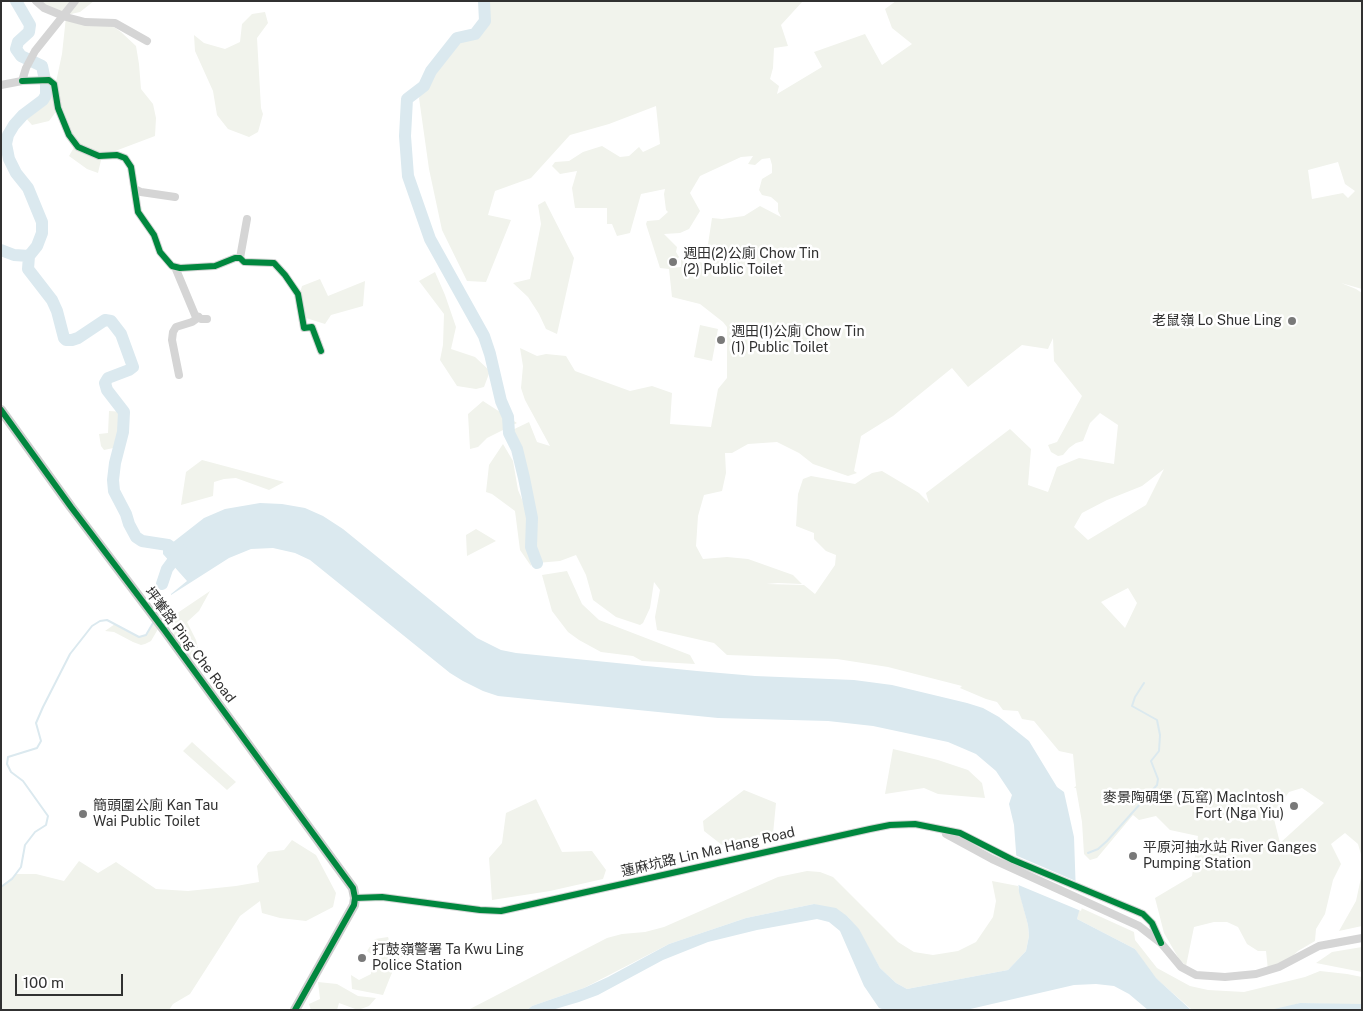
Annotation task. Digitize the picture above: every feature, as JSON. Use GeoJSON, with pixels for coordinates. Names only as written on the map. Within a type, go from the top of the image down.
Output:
{"type":"FeatureCollection","features":[{"type":"Feature","properties":{"kind":"street"},"geometry":{"type":"LineString","coordinates":[[36,1],[44,8],[62,16],[84,22],[115,22],[147,41]]}},
{"type":"Feature","properties":{"kind":"street"},"geometry":{"type":"LineString","coordinates":[[22,81],[27,65],[38,46],[75,1]]}},
{"type":"Feature","properties":{"kind":"street"},"geometry":{"type":"LineString","coordinates":[[1,85],[22,81],[51,81],[55,88],[58,108],[73,140],[78,146],[99,156],[117,155],[125,158],[131,167],[138,212],[154,235],[164,258],[175,266],[180,268],[215,266],[232,258],[240,258],[244,262],[274,263],[286,275],[298,294],[304,328],[312,327],[320,351]]}},
{"type":"Feature","properties":{"kind":"street"},"geometry":{"type":"LineString","coordinates":[[135,189],[141,192],[175,197]]}},
{"type":"Feature","properties":{"kind":"street"},"geometry":{"type":"LineString","coordinates":[[240,258],[247,219]]}},
{"type":"Feature","properties":{"kind":"street"},"geometry":{"type":"LineString","coordinates":[[175,266],[195,315],[203,318],[176,327],[173,332],[172,340],[179,375]]}},
{"type":"Feature","properties":{"kind":"street","name":"坪輋路 Ping Che Road"},"geometry":{"type":"LineString","coordinates":[[1,410],[349,881],[355,898]]}},
{"type":"Feature","properties":{"kind":"street","name":"蓮麻坑路 Lin Ma Hang Road"},"geometry":{"type":"LineString","coordinates":[[355,898],[382,896],[480,910],[501,911],[890,825],[915,824],[934,827],[1139,926],[1161,943],[1178,964],[1192,974],[1204,977],[1230,977],[1267,971],[1279,967],[1319,946],[1362,938]]}},
{"type":"Feature","properties":{"kind":"street","name":"蓮麻坑路 Lin Ma Hang Road"},"geometry":{"type":"LineString","coordinates":[[1011,863],[1094,893],[1143,914],[1152,924],[1161,943]]}},
{"type":"Feature","properties":{"kind":"street"},"geometry":{"type":"LineString","coordinates":[[295,1010],[349,914],[355,898]]}},
{"type":"Feature","properties":{"kind":"shaded area"},"geometry":{"type":"Polygon","coordinates":[[[37,1],[94,1],[80,12],[62,16],[37,1]]]}},
{"type":"Feature","properties":{"kind":"shaded area"},"geometry":{"type":"Polygon","coordinates":[[[483,1],[803,1],[781,25],[788,46],[774,48],[773,68],[770,79],[779,86],[777,94],[822,67],[814,52],[865,34],[882,65],[912,44],[892,28],[885,9],[896,1],[1362,1],[1362,289],[1341,283],[1362,293],[1362,858],[1358,844],[1345,833],[1331,844],[1341,864],[1333,880],[1325,914],[1316,929],[1315,941],[1298,951],[1283,965],[1268,970],[1266,951],[1258,951],[1247,944],[1238,927],[1227,922],[1214,922],[1194,927],[1186,966],[1179,959],[1164,933],[1155,898],[1192,876],[1198,836],[1170,830],[1156,816],[1139,820],[1133,815],[1097,858],[1090,860],[1084,854],[1082,822],[1076,788],[1074,788],[1076,786],[1073,754],[1059,751],[1034,721],[1022,719],[1018,711],[1003,710],[997,702],[960,688],[962,686],[888,667],[837,659],[727,655],[714,643],[657,630],[655,617],[660,590],[654,582],[650,608],[643,623],[640,625],[616,617],[593,600],[586,575],[576,555],[560,561],[537,563],[531,547],[532,518],[518,453],[504,434],[529,422],[537,442],[550,446],[525,400],[521,388],[523,366],[520,348],[537,356],[546,354],[566,356],[575,371],[630,391],[652,386],[672,393],[670,424],[711,427],[718,389],[727,378],[727,327],[700,304],[672,297],[669,269],[660,268],[646,224],[647,221],[659,220],[668,212],[666,210],[665,189],[641,194],[630,233],[617,236],[612,224],[607,224],[607,208],[575,208],[572,188],[577,171],[560,174],[552,166],[555,162],[569,161],[583,152],[602,146],[620,157],[629,156],[639,147],[643,152],[660,144],[656,106],[609,124],[570,135],[531,178],[495,191],[488,215],[511,220],[486,282],[467,281],[442,230],[429,169],[419,98],[426,83],[457,38],[475,34],[483,24],[483,1]],[[753,156],[741,157],[700,176],[690,193],[700,211],[689,229],[680,233],[664,234],[677,247],[676,252],[679,257],[670,268],[681,267],[681,260],[687,257],[705,264],[712,218],[722,219],[744,216],[760,206],[781,217],[778,211],[778,203],[771,197],[762,195],[759,190],[762,179],[772,173],[770,158],[762,159],[755,165],[748,164],[753,156]],[[1338,162],[1308,170],[1312,199],[1343,193],[1348,198],[1355,191],[1345,184],[1338,162]],[[1053,338],[1048,349],[1022,345],[968,387],[952,368],[893,416],[861,436],[854,471],[857,473],[848,476],[813,464],[799,453],[777,442],[748,444],[732,453],[725,453],[726,473],[722,491],[704,495],[698,516],[696,546],[703,559],[727,557],[748,559],[793,575],[802,584],[766,584],[804,585],[815,594],[835,565],[836,555],[826,551],[814,539],[814,533],[796,526],[798,494],[803,479],[811,476],[855,484],[872,473],[882,471],[919,493],[929,503],[926,493],[1010,429],[1031,449],[1028,485],[1048,492],[1057,467],[1079,458],[1114,464],[1118,425],[1100,413],[1090,423],[1083,441],[1076,443],[1063,455],[1058,456],[1051,452],[1048,445],[1057,442],[1082,396],[1054,361],[1053,338]],[[1164,469],[1142,486],[1107,500],[1082,513],[1074,527],[1088,540],[1146,505],[1164,469]],[[1128,588],[1101,602],[1125,628],[1137,603],[1128,588]],[[1302,788],[1289,792],[1273,815],[1280,843],[1324,803],[1302,788]]]}},
{"type":"Feature","properties":{"kind":"shaded area"},"geometry":{"type":"Polygon","coordinates":[[[265,12],[268,23],[257,38],[261,108],[263,114],[258,132],[249,137],[228,129],[217,115],[213,91],[195,51],[194,35],[204,43],[225,49],[240,42],[242,24],[252,14],[265,12]]]}},
{"type":"Feature","properties":{"kind":"shaded area"},"geometry":{"type":"Polygon","coordinates":[[[66,17],[107,22],[136,46],[141,89],[153,104],[156,118],[155,136],[102,156],[98,173],[87,169],[69,156],[76,144],[58,109],[49,121],[32,125],[23,115],[43,100],[46,95],[46,85],[56,82],[62,54],[66,17]]]}},
{"type":"Feature","properties":{"kind":"shaded area"},"geometry":{"type":"Polygon","coordinates":[[[545,201],[574,258],[557,334],[546,329],[528,297],[513,283],[530,279],[541,224],[538,205],[545,201]]]}},
{"type":"Feature","properties":{"kind":"shaded area"},"geometry":{"type":"Polygon","coordinates":[[[435,272],[456,327],[451,349],[475,357],[490,371],[484,387],[476,389],[457,386],[440,360],[443,345],[444,314],[419,281],[435,272]]]}},
{"type":"Feature","properties":{"kind":"shaded area"},"geometry":{"type":"Polygon","coordinates":[[[320,279],[328,296],[365,281],[363,306],[331,315],[325,324],[303,317],[296,307],[302,286],[320,279]]]}},
{"type":"Feature","properties":{"kind":"shaded area"},"geometry":{"type":"Polygon","coordinates":[[[700,325],[718,329],[712,361],[694,357],[700,325]]]}},
{"type":"Feature","properties":{"kind":"shaded area"},"geometry":{"type":"Polygon","coordinates":[[[483,401],[517,423],[487,438],[478,447],[470,449],[468,414],[483,401]]]}},
{"type":"Feature","properties":{"kind":"shaded area"},"geometry":{"type":"Polygon","coordinates":[[[109,411],[124,412],[123,432],[118,447],[104,450],[101,446],[99,434],[108,433],[109,411]]]}},
{"type":"Feature","properties":{"kind":"shaded area"},"geometry":{"type":"Polygon","coordinates":[[[503,444],[513,461],[518,490],[527,511],[531,566],[520,550],[515,511],[492,494],[486,492],[489,465],[503,444]]]}},
{"type":"Feature","properties":{"kind":"shaded area"},"geometry":{"type":"Polygon","coordinates":[[[202,460],[284,482],[269,490],[236,478],[224,479],[214,482],[213,496],[181,505],[186,472],[202,460]]]}},
{"type":"Feature","properties":{"kind":"shaded area"},"geometry":{"type":"Polygon","coordinates":[[[260,503],[305,508],[323,516],[343,529],[477,638],[501,650],[755,676],[854,680],[892,685],[983,708],[999,717],[1029,741],[1057,787],[1064,792],[1074,837],[1076,895],[1082,900],[1077,919],[1135,949],[1156,978],[1191,1010],[1148,1010],[1129,994],[1114,986],[1096,984],[1074,985],[966,1010],[885,1010],[879,1008],[864,986],[840,931],[829,922],[817,919],[757,930],[708,942],[663,960],[598,995],[552,1010],[527,1010],[532,1006],[584,988],[608,977],[669,944],[746,918],[814,904],[836,908],[847,916],[859,929],[880,968],[896,983],[907,989],[1008,970],[1026,951],[1029,936],[1019,892],[1014,825],[1009,804],[1012,795],[996,771],[976,754],[948,742],[873,726],[828,721],[718,718],[498,696],[483,691],[450,673],[310,560],[295,553],[273,548],[251,549],[229,558],[171,595],[187,581],[163,554],[163,550],[204,518],[225,509],[260,503]]]}},
{"type":"Feature","properties":{"kind":"shaded area"},"geometry":{"type":"Polygon","coordinates":[[[476,529],[496,541],[467,556],[466,535],[476,529]]]}},
{"type":"Feature","properties":{"kind":"shaded area"},"geometry":{"type":"Polygon","coordinates":[[[567,571],[582,604],[599,620],[690,655],[695,664],[642,661],[633,656],[601,652],[579,640],[568,632],[552,611],[542,575],[567,571]]]}},
{"type":"Feature","properties":{"kind":"shaded area"},"geometry":{"type":"Polygon","coordinates":[[[210,591],[199,611],[187,622],[196,640],[201,660],[191,661],[175,638],[170,618],[210,591]]]}},
{"type":"Feature","properties":{"kind":"shaded area"},"geometry":{"type":"Polygon","coordinates":[[[153,623],[158,629],[151,641],[141,645],[114,632],[105,631],[115,624],[140,637],[146,635],[153,623]]]}},
{"type":"Feature","properties":{"kind":"shaded area"},"geometry":{"type":"Polygon","coordinates":[[[192,742],[236,782],[227,790],[183,751],[192,742]]]}},
{"type":"Feature","properties":{"kind":"shaded area"},"geometry":{"type":"Polygon","coordinates":[[[893,749],[938,760],[968,770],[982,783],[985,798],[938,794],[924,788],[885,794],[893,749]]]}},
{"type":"Feature","properties":{"kind":"shaded area"},"geometry":{"type":"Polygon","coordinates":[[[744,790],[776,803],[773,834],[722,845],[704,831],[703,821],[744,790]]]}},
{"type":"Feature","properties":{"kind":"shaded area"},"geometry":{"type":"Polygon","coordinates":[[[536,799],[562,852],[592,851],[606,870],[603,879],[550,891],[492,900],[489,858],[502,843],[506,813],[536,799]]]}},
{"type":"Feature","properties":{"kind":"shaded area"},"geometry":{"type":"Polygon","coordinates":[[[292,840],[316,855],[336,893],[333,907],[306,921],[280,918],[262,913],[260,901],[240,916],[190,994],[173,1004],[169,1010],[1,1010],[1,886],[16,874],[36,874],[64,881],[79,861],[98,873],[116,862],[156,889],[188,891],[236,886],[259,882],[257,866],[268,852],[284,850],[292,840]]]}},
{"type":"Feature","properties":{"kind":"shaded area"},"geometry":{"type":"Polygon","coordinates":[[[807,871],[820,872],[833,877],[898,942],[914,952],[933,955],[958,951],[976,942],[993,917],[996,901],[992,881],[1018,886],[1028,925],[1029,936],[1026,951],[1008,970],[907,989],[896,983],[880,968],[858,929],[847,916],[814,904],[746,918],[669,944],[584,988],[532,1006],[527,1010],[468,1010],[607,938],[664,927],[778,877],[807,871]]]}},
{"type":"Feature","properties":{"kind":"shaded area"},"geometry":{"type":"Polygon","coordinates":[[[1362,873],[1362,926],[1339,931],[1356,901],[1362,873]]]}},
{"type":"Feature","properties":{"kind":"shaded area"},"geometry":{"type":"Polygon","coordinates":[[[1079,907],[1134,932],[1135,940],[1157,968],[1190,986],[1208,990],[1244,992],[1305,977],[1320,971],[1362,977],[1362,1005],[1300,1003],[1275,1010],[1192,1010],[1151,974],[1135,949],[1077,919],[1079,907]]]}},
{"type":"Feature","properties":{"kind":"shaded area"},"geometry":{"type":"Polygon","coordinates":[[[388,937],[391,946],[407,943],[412,955],[400,957],[383,995],[352,989],[351,975],[359,980],[371,974],[372,961],[377,959],[367,951],[375,939],[388,937]]]}},
{"type":"Feature","properties":{"kind":"shaded area"},"geometry":{"type":"Polygon","coordinates":[[[1362,947],[1362,972],[1316,963],[1332,952],[1362,947]]]}},
{"type":"Feature","properties":{"kind":"shaded area"},"geometry":{"type":"Polygon","coordinates":[[[318,982],[337,984],[358,996],[376,998],[369,1006],[358,1010],[339,1003],[337,1010],[311,1010],[309,1004],[320,999],[318,982]]]}},
{"type":"Feature","properties":{"kind":"shaded area"},"geometry":{"type":"Polygon","coordinates":[[[1300,1003],[1362,1004],[1362,1010],[1270,1010],[1300,1003]]]}},
{"type":"Feature","properties":{"kind":"pier"},"geometry":{"type":"Polygon","coordinates":[[[1015,855],[1078,882],[1079,894],[1084,900],[1081,911],[1016,884],[1015,855]]]}},
{"type":"Feature","properties":{"kind":"waterway"},"geometry":{"type":"LineString","coordinates":[[16,1],[30,25],[29,32],[18,42],[16,49],[21,56],[42,66],[46,85],[46,95],[43,100],[23,115],[14,125],[8,135],[6,144],[9,159],[16,173],[28,188],[42,222],[42,233],[37,246],[29,256],[28,269],[52,300],[66,340],[78,338],[105,320],[111,321],[121,334],[133,367],[108,378],[105,383],[107,390],[124,412],[123,432],[115,463],[114,491],[136,537],[142,541],[168,545],[178,552]]}},
{"type":"Feature","properties":{"kind":"waterway"},"geometry":{"type":"LineString","coordinates":[[484,1],[485,21],[475,34],[457,38],[431,71],[424,86],[407,99],[405,136],[408,176],[430,239],[484,336],[501,401],[508,417],[509,433],[517,449],[524,478],[532,518],[531,547],[537,563]]}},
{"type":"Feature","properties":{"kind":"waterway"},"geometry":{"type":"LineString","coordinates":[[1,250],[14,255],[29,256]]}},
{"type":"Feature","properties":{"kind":"waterway"},"geometry":{"type":"LineString","coordinates":[[162,584],[167,569],[181,550]]}},
{"type":"Feature","properties":{"kind":"waterway"},"geometry":{"type":"LineString","coordinates":[[1,887],[12,879],[21,867],[25,845],[35,832],[46,825],[48,816],[23,781],[11,772],[7,764],[8,757],[37,748],[41,741],[36,723],[43,707],[70,654],[92,626],[100,621],[107,620],[139,637],[146,635],[153,623]]}},
{"type":"Feature","properties":{"kind":"waterway"},"geometry":{"type":"LineString","coordinates":[[1088,853],[1098,849],[1107,841],[1157,785],[1158,779],[1151,761],[1159,751],[1160,735],[1157,720],[1132,706],[1135,697],[1144,683]]}},
{"type":"Feature","properties":{"kind":"cycle path"},"geometry":{"type":"LineString","coordinates":[[22,81],[49,80],[54,84],[58,108],[69,135],[78,147],[99,156],[117,155],[125,158],[131,167],[138,212],[154,235],[160,252],[172,266],[180,268],[215,266],[235,258],[240,258],[244,262],[274,263],[298,294],[304,328],[312,327],[321,351]]}},
{"type":"Feature","properties":{"kind":"cycle path"},"geometry":{"type":"LineString","coordinates":[[1,410],[353,888],[354,905],[295,1010]]}},
{"type":"Feature","properties":{"kind":"cycle path"},"geometry":{"type":"LineString","coordinates":[[355,898],[382,897],[501,911],[870,829],[890,825],[915,824],[960,833],[1013,860],[1143,914],[1152,923],[1161,943]]}},
{"type":"Feature","properties":{"kind":"place","name":"週田(2)公廁 Chow Tin (2) Public Toilet"},"geometry":{"type":"Point","coordinates":[673,262]}},
{"type":"Feature","properties":{"kind":"place","name":"老鼠嶺 Lo Shue Ling"},"geometry":{"type":"Point","coordinates":[1292,321]}},
{"type":"Feature","properties":{"kind":"place","name":"週田(1)公廁 Chow Tin (1) Public Toilet"},"geometry":{"type":"Point","coordinates":[721,340]}},
{"type":"Feature","properties":{"kind":"place","name":"麥景陶碉堡 (瓦窰) MacIntosh Fort (Nga Yiu)"},"geometry":{"type":"Point","coordinates":[1294,806]}},
{"type":"Feature","properties":{"kind":"place","name":"簡頭圍公廁 Kan Tau Wai Public Toilet"},"geometry":{"type":"Point","coordinates":[83,814]}},
{"type":"Feature","properties":{"kind":"place","name":"平原河抽水站 River Ganges Pumping Station"},"geometry":{"type":"Point","coordinates":[1133,856]}},
{"type":"Feature","properties":{"kind":"place","name":"打鼓嶺警署 Ta Kwu Ling Police Station"},"geometry":{"type":"Point","coordinates":[362,958]}}]}
